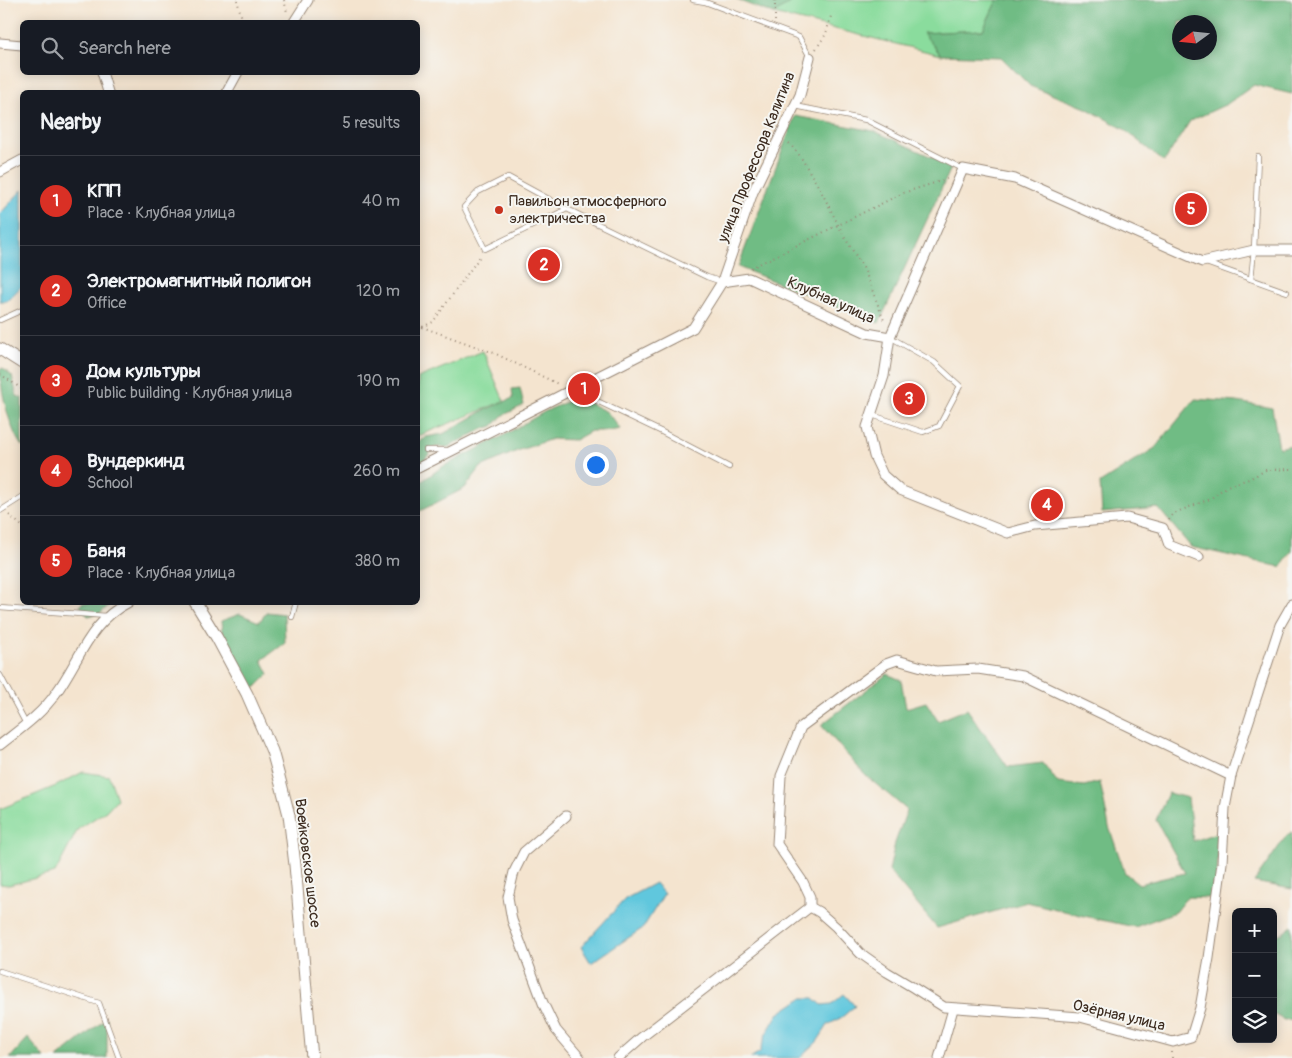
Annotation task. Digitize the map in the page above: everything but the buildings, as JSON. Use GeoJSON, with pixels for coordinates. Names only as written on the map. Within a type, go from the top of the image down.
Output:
{"type":"FeatureCollection","features":[{"type":"Feature","properties":{"kind":"street"},"geometry":{"type":"LineString","coordinates":[[291,19],[308,0]]}},
{"type":"Feature","properties":{"kind":"street"},"geometry":{"type":"LineString","coordinates":[[0,43],[20,45]]}},
{"type":"Feature","properties":{"kind":"street","name":"улица Профессора Калитина"},"geometry":{"type":"LineString","coordinates":[[722,282],[753,192],[800,95],[810,57]]}},
{"type":"Feature","properties":{"kind":"street"},"geometry":{"type":"LineString","coordinates":[[103,75],[107,90]]}},
{"type":"Feature","properties":{"kind":"street"},"geometry":{"type":"LineString","coordinates":[[228,90],[236,75]]}},
{"type":"Feature","properties":{"kind":"street"},"geometry":{"type":"LineString","coordinates":[[0,172],[20,161]]}},
{"type":"Feature","properties":{"kind":"street"},"geometry":{"type":"LineString","coordinates":[[963,169],[1015,179],[1202,262],[1254,250],[1292,250]]}},
{"type":"Feature","properties":{"kind":"street","name":"Клубная улица"},"geometry":{"type":"LineString","coordinates":[[722,282],[749,278],[867,333],[890,337],[963,169]]}},
{"type":"Feature","properties":{"kind":"street"},"geometry":{"type":"LineString","coordinates":[[420,467],[693,328],[722,282]]}},
{"type":"Feature","properties":{"kind":"street"},"geometry":{"type":"LineString","coordinates":[[890,337],[884,376],[867,427],[874,456],[883,476],[900,490],[1008,533],[1035,526],[1127,518],[1163,528],[1169,545],[1200,557]]}},
{"type":"Feature","properties":{"kind":"street"},"geometry":{"type":"LineString","coordinates":[[0,349],[20,363]]}},
{"type":"Feature","properties":{"kind":"street"},"geometry":{"type":"LineString","coordinates":[[618,1058],[642,1037],[810,907],[810,897],[803,882],[777,844],[780,776],[801,727],[886,664],[897,660],[936,671],[978,669],[1023,676],[1231,776],[1280,625],[1292,604]]}},
{"type":"Feature","properties":{"kind":"street"},"geometry":{"type":"LineString","coordinates":[[0,745],[26,724],[55,695],[95,628],[108,616],[125,605]]}},
{"type":"Feature","properties":{"kind":"street","name":"Воейковское шоссе"},"geometry":{"type":"LineString","coordinates":[[199,605],[247,694],[272,751],[289,815],[312,1058]]}},
{"type":"Feature","properties":{"kind":"street","name":"Озёрная улица"},"geometry":{"type":"LineString","coordinates":[[810,907],[820,912],[866,958],[944,1007],[1080,1017],[1173,1042],[1191,1037],[1200,1008],[1209,958],[1222,863],[1225,808],[1231,776]]}},
{"type":"Feature","properties":{"kind":"street"},"geometry":{"type":"LineString","coordinates":[[566,816],[524,852],[514,872],[508,897],[512,920],[552,1024],[580,1058]]}},
{"type":"Feature","properties":{"kind":"street"},"geometry":{"type":"LineString","coordinates":[[939,1058],[953,1009]]}},
{"type":"Feature","properties":{"kind":"lane","name":"улица Профессора Калитина"},"geometry":{"type":"LineString","coordinates":[[693,0],[705,2],[799,37],[810,57]]}},
{"type":"Feature","properties":{"kind":"lane"},"geometry":{"type":"LineString","coordinates":[[794,106],[866,120],[963,169]]}},
{"type":"Feature","properties":{"kind":"lane"},"geometry":{"type":"LineString","coordinates":[[1251,279],[1258,156]]}},
{"type":"Feature","properties":{"kind":"lane"},"geometry":{"type":"LineString","coordinates":[[567,208],[485,249],[464,208],[478,192],[508,177],[707,277],[722,282]]}},
{"type":"Feature","properties":{"kind":"lane"},"geometry":{"type":"LineString","coordinates":[[1202,262],[1287,292]]}},
{"type":"Feature","properties":{"kind":"lane"},"geometry":{"type":"LineString","coordinates":[[0,320],[20,311]]}},
{"type":"Feature","properties":{"kind":"lane"},"geometry":{"type":"LineString","coordinates":[[872,415],[923,432],[939,426],[960,386],[934,362],[890,337]]}},
{"type":"Feature","properties":{"kind":"lane"},"geometry":{"type":"LineString","coordinates":[[571,389],[660,431],[729,467]]}},
{"type":"Feature","properties":{"kind":"lane"},"geometry":{"type":"LineString","coordinates":[[426,450],[452,450]]}},
{"type":"Feature","properties":{"kind":"lane"},"geometry":{"type":"LineString","coordinates":[[1,509],[20,498]]}},
{"type":"Feature","properties":{"kind":"lane"},"geometry":{"type":"LineString","coordinates":[[292,617],[295,605]]}},
{"type":"Feature","properties":{"kind":"lane"},"geometry":{"type":"LineString","coordinates":[[0,608],[108,616]]}},
{"type":"Feature","properties":{"kind":"lane"},"geometry":{"type":"LineString","coordinates":[[0,675],[26,724]]}},
{"type":"Feature","properties":{"kind":"lane"},"geometry":{"type":"LineString","coordinates":[[0,971],[99,1003],[119,1058]]}},
{"type":"Feature","properties":{"kind":"path"},"geometry":{"type":"LineString","coordinates":[[238,0],[242,20]]}},
{"type":"Feature","properties":{"kind":"path"},"geometry":{"type":"LineString","coordinates":[[284,0],[291,19]]}},
{"type":"Feature","properties":{"kind":"path"},"geometry":{"type":"LineString","coordinates":[[775,0],[775,28]]}},
{"type":"Feature","properties":{"kind":"path"},"geometry":{"type":"LineString","coordinates":[[810,57],[826,34],[831,16]]}},
{"type":"Feature","properties":{"kind":"path"},"geometry":{"type":"LineString","coordinates":[[781,134],[800,156],[864,269],[890,337]]}},
{"type":"Feature","properties":{"kind":"path"},"geometry":{"type":"LineString","coordinates":[[747,270],[902,194],[946,179],[963,169]]}},
{"type":"Feature","properties":{"kind":"path"},"geometry":{"type":"LineString","coordinates":[[422,327],[433,322],[485,249]]}},
{"type":"Feature","properties":{"kind":"path"},"geometry":{"type":"LineString","coordinates":[[422,327],[494,353],[552,382],[571,389]]}},
{"type":"Feature","properties":{"kind":"path"},"geometry":{"type":"LineString","coordinates":[[0,374],[20,388]]}},
{"type":"Feature","properties":{"kind":"path"},"geometry":{"type":"LineString","coordinates":[[1163,528],[1174,514],[1210,499],[1227,486],[1249,479],[1266,470],[1292,469]]}},
{"type":"Feature","properties":{"kind":"path"},"geometry":{"type":"LineString","coordinates":[[1,509],[20,524]]}},
{"type":"Feature","properties":{"kind":"green space"},"geometry":{"type":"Polygon","coordinates":[[[737,0],[793,0],[774,14],[737,0]]]}},
{"type":"Feature","properties":{"kind":"green space"},"geometry":{"type":"Polygon","coordinates":[[[793,0],[997,0],[983,30],[924,33],[941,55],[774,14],[793,0]]]}},
{"type":"Feature","properties":{"kind":"green space"},"geometry":{"type":"Polygon","coordinates":[[[997,0],[1292,0],[1292,94],[1254,85],[1227,104],[1190,121],[1164,162],[1124,129],[1086,108],[1030,86],[1001,57],[941,55],[923,33],[983,30],[997,0]]]}},
{"type":"Feature","properties":{"kind":"green space"},"geometry":{"type":"Polygon","coordinates":[[[795,116],[874,131],[952,166],[879,323],[738,267],[795,116]]]}},
{"type":"Feature","properties":{"kind":"green space"},"geometry":{"type":"Polygon","coordinates":[[[483,351],[504,401],[420,435],[420,377],[483,351]]]}},
{"type":"Feature","properties":{"kind":"green space"},"geometry":{"type":"Polygon","coordinates":[[[3,368],[12,376],[17,396],[20,397],[20,442],[6,409],[0,369],[3,368]]]}},
{"type":"Feature","properties":{"kind":"green space"},"geometry":{"type":"Polygon","coordinates":[[[520,388],[524,405],[502,416],[493,426],[483,429],[448,447],[435,447],[420,463],[420,442],[426,437],[443,434],[483,411],[513,398],[512,389],[520,388]]]}},
{"type":"Feature","properties":{"kind":"green space"},"geometry":{"type":"Polygon","coordinates":[[[577,397],[607,412],[620,429],[591,431],[575,440],[552,439],[517,451],[481,467],[465,488],[420,511],[420,483],[442,467],[501,437],[544,412],[577,397]]]}},
{"type":"Feature","properties":{"kind":"green space"},"geometry":{"type":"Polygon","coordinates":[[[1195,399],[1237,402],[1272,408],[1279,448],[1292,445],[1292,551],[1281,567],[1191,547],[1158,508],[1102,513],[1100,483],[1155,448],[1195,399]]]}},
{"type":"Feature","properties":{"kind":"green space"},"geometry":{"type":"Polygon","coordinates":[[[109,605],[101,613],[88,616],[80,606],[109,605]]]}},
{"type":"Feature","properties":{"kind":"green space"},"geometry":{"type":"Polygon","coordinates":[[[267,612],[284,614],[285,643],[262,660],[269,674],[253,690],[244,685],[223,643],[221,621],[240,614],[259,622],[267,612]]]}},
{"type":"Feature","properties":{"kind":"green space"},"geometry":{"type":"Polygon","coordinates":[[[887,674],[901,680],[906,708],[926,702],[938,721],[967,709],[1008,767],[1043,763],[1058,783],[1084,786],[1100,782],[1109,827],[1125,873],[1139,884],[1185,873],[1156,820],[1168,793],[1188,798],[1193,841],[1216,833],[1218,859],[1216,889],[1209,898],[1187,897],[1175,912],[1135,927],[1027,902],[937,928],[889,871],[895,843],[907,810],[865,775],[821,725],[887,674]]]}},
{"type":"Feature","properties":{"kind":"green space"},"geometry":{"type":"Polygon","coordinates":[[[83,772],[109,776],[117,799],[106,811],[78,829],[55,873],[9,885],[0,884],[0,809],[56,786],[83,772]]]}},
{"type":"Feature","properties":{"kind":"green space"},"geometry":{"type":"Polygon","coordinates":[[[1292,832],[1292,889],[1254,882],[1287,835],[1292,832]]]}},
{"type":"Feature","properties":{"kind":"green space"},"geometry":{"type":"Polygon","coordinates":[[[1292,926],[1292,1019],[1284,1020],[1277,1016],[1277,935],[1292,926]]]}},
{"type":"Feature","properties":{"kind":"green space"},"geometry":{"type":"Polygon","coordinates":[[[107,1018],[107,1058],[57,1058],[107,1018]]]}},
{"type":"Feature","properties":{"kind":"green space"},"geometry":{"type":"Polygon","coordinates":[[[28,1038],[45,1058],[10,1058],[28,1038]]]}},
{"type":"Feature","properties":{"kind":"water"},"geometry":{"type":"Polygon","coordinates":[[[20,192],[20,288],[7,301],[0,301],[0,214],[20,192]]]}},
{"type":"Feature","properties":{"kind":"water"},"geometry":{"type":"Polygon","coordinates":[[[655,883],[664,894],[643,928],[591,963],[581,947],[625,899],[655,883]]]}},
{"type":"Feature","properties":{"kind":"water"},"geometry":{"type":"Polygon","coordinates":[[[844,994],[855,1006],[842,1017],[828,1025],[817,1042],[800,1058],[750,1058],[760,1052],[766,1034],[778,1014],[802,998],[814,998],[822,1005],[832,1004],[844,994]]]}},
{"type":"Feature","properties":{"kind":"place","name":"Баня"},"geometry":{"type":"Point","coordinates":[1191,209]}},
{"type":"Feature","properties":{"kind":"place","name":"Павильон атмосферного электричества"},"geometry":{"type":"Point","coordinates":[499,210]}},
{"type":"Feature","properties":{"kind":"place","name":"Электромагнитный полигон"},"geometry":{"type":"Point","coordinates":[544,265]}},
{"type":"Feature","properties":{"kind":"place","name":"КПП"},"geometry":{"type":"Point","coordinates":[584,389]}},
{"type":"Feature","properties":{"kind":"place","name":"Дом культуры"},"geometry":{"type":"Point","coordinates":[909,399]}},
{"type":"Feature","properties":{"kind":"place","name":"Вундеркинд"},"geometry":{"type":"Point","coordinates":[1047,505]}}]}
